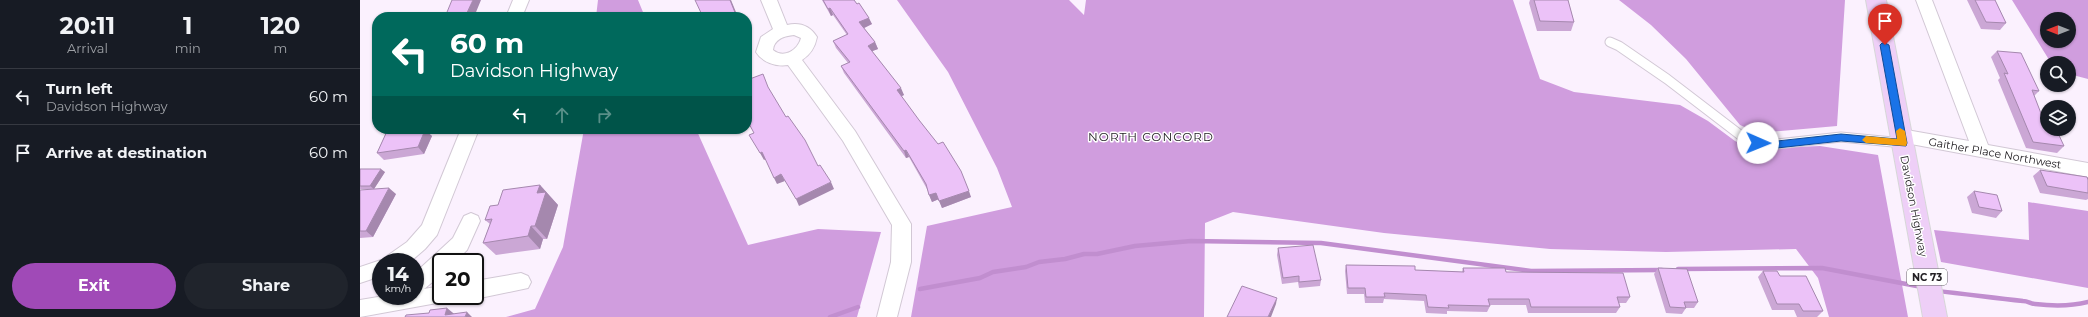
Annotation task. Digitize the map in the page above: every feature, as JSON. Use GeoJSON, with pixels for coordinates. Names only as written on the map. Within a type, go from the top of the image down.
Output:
{"type":"FeatureCollection","features":[{"type":"Feature","properties":{"kind":"main road","name":"Davidson Highway"},"geometry":{"type":"LineString","coordinates":[[1876,0],[1935,317]]}},
{"type":"Feature","properties":{"kind":"street"},"geometry":{"type":"LineString","coordinates":[[516,12],[521,0]]}},
{"type":"Feature","properties":{"kind":"street"},"geometry":{"type":"LineString","coordinates":[[769,0],[782,31]]}},
{"type":"Feature","properties":{"kind":"street"},"geometry":{"type":"LineString","coordinates":[[1924,0],[1981,150]]}},
{"type":"Feature","properties":{"kind":"street"},"geometry":{"type":"LineString","coordinates":[[794,29],[804,31],[809,37],[809,45],[802,52],[792,58],[780,60],[770,58],[764,52],[765,44],[772,36],[782,31],[794,29]]}},
{"type":"Feature","properties":{"kind":"street"},"geometry":{"type":"LineString","coordinates":[[792,58],[849,136],[902,224],[901,262],[887,317]]}},
{"type":"Feature","properties":{"kind":"street"},"geometry":{"type":"LineString","coordinates":[[408,253],[423,239],[430,229],[468,134]]}},
{"type":"Feature","properties":{"kind":"street","name":"Gaither Place Northwest"},"geometry":{"type":"LineString","coordinates":[[1902,140],[1981,150],[2088,170]]}},
{"type":"Feature","properties":{"kind":"street"},"geometry":{"type":"LineString","coordinates":[[451,253],[460,244],[471,221]]}},
{"type":"Feature","properties":{"kind":"street"},"geometry":{"type":"LineString","coordinates":[[360,275],[372,271]]}},
{"type":"Feature","properties":{"kind":"street"},"geometry":{"type":"LineString","coordinates":[[424,278],[432,271]]}},
{"type":"Feature","properties":{"kind":"street"},"geometry":{"type":"LineString","coordinates":[[484,288],[521,282]]}},
{"type":"Feature","properties":{"kind":"street"},"geometry":{"type":"LineString","coordinates":[[360,309],[375,305]]}},
{"type":"Feature","properties":{"kind":"lane"},"geometry":{"type":"LineString","coordinates":[[1610,42],[1619,46],[1667,78],[1748,141],[1768,145],[1841,137],[1902,140]]}},
{"type":"Feature","properties":{"kind":"shaded area"},"geometry":{"type":"Polygon","coordinates":[[[598,0],[638,0],[643,12],[597,12],[598,0]]]}},
{"type":"Feature","properties":{"kind":"shaded area"},"geometry":{"type":"Polygon","coordinates":[[[897,0],[1069,0],[1084,15],[1086,0],[1513,0],[1540,79],[1574,92],[1680,105],[1708,121],[1735,141],[1752,149],[1820,146],[1878,155],[1908,317],[1829,317],[1818,278],[1796,249],[1666,252],[1550,249],[1384,233],[1233,212],[1205,223],[1204,317],[911,317],[927,226],[1012,207],[997,168],[948,72],[897,0]]]}},
{"type":"Feature","properties":{"kind":"shaded area"},"geometry":{"type":"Polygon","coordinates":[[[1619,0],[1845,0],[1837,126],[1758,133],[1740,125],[1686,59],[1651,25],[1619,0]]]}},
{"type":"Feature","properties":{"kind":"shaded area"},"geometry":{"type":"Polygon","coordinates":[[[2012,0],[2088,0],[2088,79],[2076,76],[2076,56],[2047,56],[2042,48],[2076,48],[2076,12],[2040,12],[2040,45],[2012,0]]]}},
{"type":"Feature","properties":{"kind":"shaded area"},"geometry":{"type":"Polygon","coordinates":[[[583,134],[698,134],[748,245],[818,229],[881,232],[857,317],[506,317],[535,309],[563,247],[583,134]]]}},
{"type":"Feature","properties":{"kind":"shaded area"},"geometry":{"type":"Polygon","coordinates":[[[2028,202],[2088,211],[2088,288],[1941,262],[1934,230],[2029,240],[2028,202]]]}},
{"type":"Feature","properties":{"kind":"building"},"geometry":{"type":"Polygon","coordinates":[[[452,0],[473,0],[467,12],[447,12],[452,0]]]}},
{"type":"Feature","properties":{"kind":"building"},"geometry":{"type":"Polygon","coordinates":[[[695,0],[730,0],[735,12],[701,12],[695,0]]]}},
{"type":"Feature","properties":{"kind":"building"},"geometry":{"type":"Polygon","coordinates":[[[823,0],[854,0],[857,4],[859,3],[869,18],[859,22],[875,42],[868,46],[901,88],[897,90],[919,120],[938,144],[943,142],[961,171],[969,191],[939,201],[936,193],[929,195],[926,184],[906,150],[904,151],[841,66],[850,62],[833,41],[848,34],[830,8],[828,9],[823,0]]]}},
{"type":"Feature","properties":{"kind":"building"},"geometry":{"type":"Polygon","coordinates":[[[1534,0],[1568,0],[1574,22],[1540,21],[1534,0]]]}},
{"type":"Feature","properties":{"kind":"building"},"geometry":{"type":"Polygon","coordinates":[[[1975,0],[1995,0],[2006,23],[1986,22],[1975,0]]]}},
{"type":"Feature","properties":{"kind":"building"},"geometry":{"type":"Polygon","coordinates":[[[1997,51],[2021,53],[2039,91],[2032,90],[2040,111],[2040,136],[2059,136],[2064,146],[2033,142],[2004,73],[2008,74],[1997,51]]]}},
{"type":"Feature","properties":{"kind":"building"},"geometry":{"type":"Polygon","coordinates":[[[763,74],[768,87],[786,117],[788,116],[805,140],[818,166],[820,165],[831,182],[796,199],[781,174],[774,178],[762,152],[760,153],[749,135],[754,133],[752,129],[752,78],[763,74]]]}},
{"type":"Feature","properties":{"kind":"building"},"geometry":{"type":"Polygon","coordinates":[[[386,134],[423,134],[418,147],[377,153],[386,134]]]}},
{"type":"Feature","properties":{"kind":"building"},"geometry":{"type":"Polygon","coordinates":[[[360,169],[381,169],[370,186],[360,186],[360,169]]]}},
{"type":"Feature","properties":{"kind":"building"},"geometry":{"type":"Polygon","coordinates":[[[2040,170],[2087,177],[2088,193],[2047,186],[2040,170]]]}},
{"type":"Feature","properties":{"kind":"building"},"geometry":{"type":"Polygon","coordinates":[[[540,185],[537,193],[546,192],[535,226],[531,226],[528,236],[483,243],[492,219],[485,220],[490,206],[498,205],[503,190],[540,185]]]}},
{"type":"Feature","properties":{"kind":"building"},"geometry":{"type":"Polygon","coordinates":[[[389,188],[366,231],[360,231],[360,190],[389,188]]]}},
{"type":"Feature","properties":{"kind":"building"},"geometry":{"type":"Polygon","coordinates":[[[1974,191],[1997,195],[2002,211],[1979,207],[1974,191]]]}},
{"type":"Feature","properties":{"kind":"building"},"geometry":{"type":"Polygon","coordinates":[[[1313,245],[1321,280],[1299,282],[1299,276],[1283,278],[1278,248],[1313,245]]]}},
{"type":"Feature","properties":{"kind":"building"},"geometry":{"type":"Polygon","coordinates":[[[1346,265],[1415,266],[1415,270],[1464,272],[1463,268],[1505,268],[1506,272],[1623,273],[1630,297],[1617,297],[1620,307],[1531,307],[1529,299],[1488,299],[1490,306],[1448,305],[1449,308],[1428,307],[1426,295],[1384,293],[1385,297],[1366,297],[1365,288],[1348,288],[1346,265]]]}},
{"type":"Feature","properties":{"kind":"building"},"geometry":{"type":"Polygon","coordinates":[[[1658,268],[1687,269],[1698,302],[1684,302],[1686,308],[1670,307],[1658,268]]]}},
{"type":"Feature","properties":{"kind":"building"},"geometry":{"type":"Polygon","coordinates":[[[1763,271],[1777,271],[1780,276],[1806,276],[1823,311],[1803,311],[1799,304],[1777,304],[1763,271]]]}},
{"type":"Feature","properties":{"kind":"building"},"geometry":{"type":"Polygon","coordinates":[[[1242,286],[1277,298],[1268,317],[1227,317],[1242,286]]]}},
{"type":"Feature","properties":{"kind":"building"},"geometry":{"type":"Polygon","coordinates":[[[447,308],[445,315],[467,312],[465,317],[405,317],[406,315],[429,313],[430,310],[447,308]]]}},
{"type":"Feature","properties":{"kind":"waterway"},"geometry":{"type":"LineString","coordinates":[[920,289],[980,278],[993,272],[1026,267],[1039,262],[1065,259],[1084,254],[1097,254],[1135,246],[1191,241],[1321,243],[1531,271],[1662,270]]}},
{"type":"Feature","properties":{"kind":"waterway"},"geometry":{"type":"LineString","coordinates":[[1678,269],[1822,268],[1922,287]]}},
{"type":"Feature","properties":{"kind":"waterway"},"geometry":{"type":"LineString","coordinates":[[1937,291],[2025,301],[2042,305],[2069,305],[2088,302]]}},
{"type":"Feature","properties":{"kind":"waterway"},"geometry":{"type":"LineString","coordinates":[[830,317],[858,307]]}},
{"type":"Feature","properties":{"kind":"slow traffic"},"geometry":{"type":"LineString","coordinates":[[1866,140],[1903,143],[1900,131]]}},
{"type":"Feature","properties":{"kind":"district","name":"NORTH CONCORD"},"geometry":{"type":"Point","coordinates":[1151,137]}},
{"type":"Feature","properties":{"kind":"route"},"geometry":{"type":"LineString","coordinates":[[1758,143],[1768,145],[1783,142],[1841,137],[1903,143],[1885,45]]}}]}
